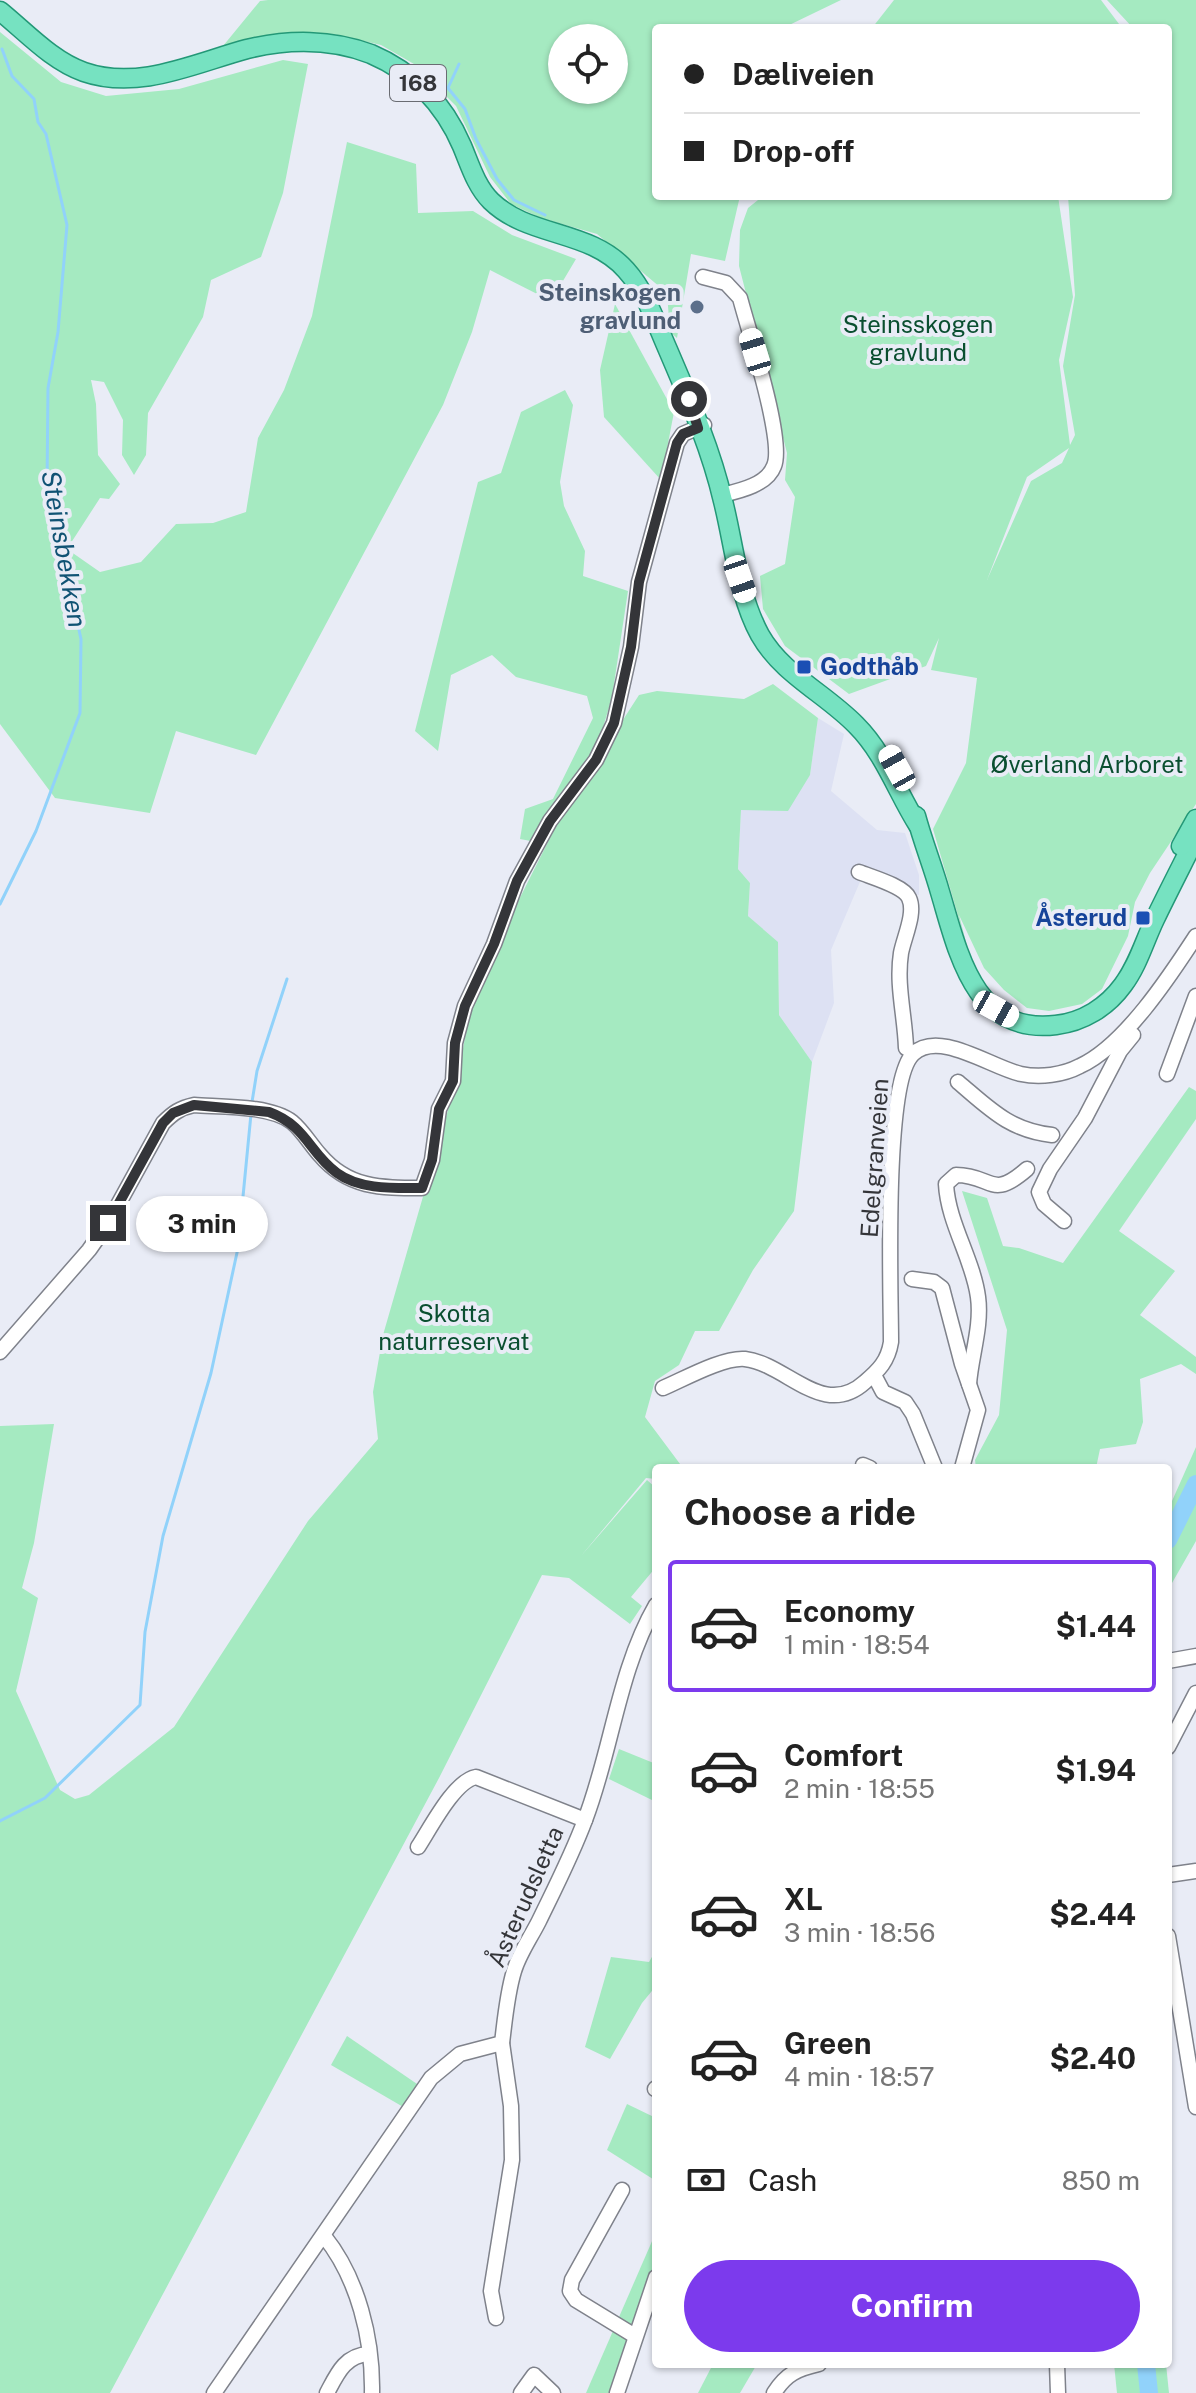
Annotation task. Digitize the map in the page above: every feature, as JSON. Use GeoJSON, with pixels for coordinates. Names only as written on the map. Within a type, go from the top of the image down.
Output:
{"type":"FeatureCollection","features":[{"type":"Feature","properties":{"kind":"main road","name":"168"},"geometry":{"type":"LineString","coordinates":[[0,11],[61,60],[84,72],[122,79],[159,75],[250,49],[289,42],[345,46],[387,62],[417,82],[438,104],[455,131],[477,181],[491,201],[516,218],[593,245],[611,255],[626,270],[645,298],[728,494],[754,625],[774,655],[795,673],[828,691],[875,733],[897,768],[913,804],[959,955],[970,981],[985,1001],[996,1009],[1024,1023],[1060,1025],[1086,1017],[1105,1004],[1133,970],[1155,919],[1161,892],[1190,849],[1196,819]]}},
{"type":"Feature","properties":{"kind":"street"},"geometry":{"type":"LineString","coordinates":[[703,277],[726,283],[740,298],[776,433],[775,466],[759,482],[728,494]]}},
{"type":"Feature","properties":{"kind":"street"},"geometry":{"type":"LineString","coordinates":[[0,1352],[89,1250],[108,1223],[163,1123],[184,1107],[194,1105],[269,1112],[292,1122],[334,1171],[344,1178],[361,1184],[422,1188],[432,1160],[439,1109],[453,1081],[455,1043],[465,1006],[528,860],[550,821],[596,760],[608,738],[620,703],[639,582],[677,443],[699,422]]}},
{"type":"Feature","properties":{"kind":"street","name":"Edelgranveien"},"geometry":{"type":"LineString","coordinates":[[859,872],[904,890],[910,898],[911,911],[901,955],[899,989],[906,1048]]}},
{"type":"Feature","properties":{"kind":"street","name":"Edelgranveien"},"geometry":{"type":"LineString","coordinates":[[874,1375],[883,1366],[891,1342],[891,1185],[896,1104],[901,1072],[912,1055],[928,1046],[942,1046],[1019,1074],[1038,1076],[1082,1066],[1117,1038],[1155,996],[1196,936]]}},
{"type":"Feature","properties":{"kind":"street"},"geometry":{"type":"LineString","coordinates":[[1167,1074],[1196,996]]}},
{"type":"Feature","properties":{"kind":"street"},"geometry":{"type":"LineString","coordinates":[[1064,1221],[1044,1204],[1039,1192],[1050,1169],[1085,1118],[1120,1051],[1133,1035]]}},
{"type":"Feature","properties":{"kind":"street"},"geometry":{"type":"LineString","coordinates":[[958,1082],[1014,1126],[1052,1135]]}},
{"type":"Feature","properties":{"kind":"street"},"geometry":{"type":"LineString","coordinates":[[969,1384],[971,1354],[977,1330],[978,1295],[946,1184],[956,1175],[963,1175],[1002,1186],[1027,1169]]}},
{"type":"Feature","properties":{"kind":"street"},"geometry":{"type":"LineString","coordinates":[[912,1279],[934,1282],[942,1288],[978,1410],[963,1464]]}},
{"type":"Feature","properties":{"kind":"street"},"geometry":{"type":"LineString","coordinates":[[663,1388],[731,1360],[747,1359],[830,1396],[855,1391],[874,1375],[883,1392],[905,1402],[933,1464]]}},
{"type":"Feature","properties":{"kind":"street","name":"Åsterudsletta"},"geometry":{"type":"LineString","coordinates":[[496,2318],[491,2291],[512,2160],[511,2106],[502,2043],[507,2003],[515,1968],[585,1820],[603,1769],[624,1679],[641,1632],[652,1612]]}},
{"type":"Feature","properties":{"kind":"street"},"geometry":{"type":"LineString","coordinates":[[1172,1660],[1196,1656]]}},
{"type":"Feature","properties":{"kind":"street"},"geometry":{"type":"LineString","coordinates":[[1172,1739],[1196,1693]]}},
{"type":"Feature","properties":{"kind":"street"},"geometry":{"type":"LineString","coordinates":[[418,1847],[454,1793],[468,1778],[476,1777],[585,1820]]}},
{"type":"Feature","properties":{"kind":"street"},"geometry":{"type":"LineString","coordinates":[[1172,1874],[1196,1871]]}},
{"type":"Feature","properties":{"kind":"street"},"geometry":{"type":"LineString","coordinates":[[1172,1960],[1196,2107]]}},
{"type":"Feature","properties":{"kind":"street"},"geometry":{"type":"LineString","coordinates":[[214,2393],[431,2078],[460,2054],[502,2043]]}},
{"type":"Feature","properties":{"kind":"street"},"geometry":{"type":"LineString","coordinates":[[622,2190],[572,2280],[570,2291],[576,2300],[635,2336]]}},
{"type":"Feature","properties":{"kind":"street"},"geometry":{"type":"LineString","coordinates":[[324,2236],[346,2268],[363,2320],[372,2393]]}},
{"type":"Feature","properties":{"kind":"street"},"geometry":{"type":"LineString","coordinates":[[617,2393],[652,2288]]}},
{"type":"Feature","properties":{"kind":"street"},"geometry":{"type":"LineString","coordinates":[[327,2393],[339,2369],[351,2358],[369,2354]]}},
{"type":"Feature","properties":{"kind":"street"},"geometry":{"type":"LineString","coordinates":[[774,2393],[787,2375],[799,2368]]}},
{"type":"Feature","properties":{"kind":"street"},"geometry":{"type":"LineString","coordinates":[[1057,2368],[1058,2393]]}},
{"type":"Feature","properties":{"kind":"street"},"geometry":{"type":"LineString","coordinates":[[521,2393],[534,2375],[553,2393]]}},
{"type":"Feature","properties":{"kind":"shaded area"},"geometry":{"type":"Polygon","coordinates":[[[818,718],[844,734],[831,791],[877,830],[905,833],[919,875],[919,895],[862,877],[831,950],[834,1003],[812,1062],[779,1015],[778,943],[748,916],[750,883],[738,869],[741,810],[810,775],[818,718]]]}},
{"type":"Feature","properties":{"kind":"green space"},"geometry":{"type":"Polygon","coordinates":[[[268,0],[841,0],[791,24],[652,24],[652,200],[739,200],[725,261],[691,254],[677,338],[670,332],[667,293],[597,234],[541,218],[511,204],[490,177],[456,106],[414,64],[381,45],[333,34],[283,33],[223,46],[260,1],[268,0]]]}},
{"type":"Feature","properties":{"kind":"green space"},"geometry":{"type":"Polygon","coordinates":[[[894,0],[1101,0],[1119,24],[875,24],[894,0]]]}},
{"type":"Feature","properties":{"kind":"green space"},"geometry":{"type":"Polygon","coordinates":[[[1107,0],[1196,0],[1196,804],[1150,873],[1135,902],[1128,936],[1102,989],[1082,1004],[1049,1011],[1027,1008],[1004,990],[984,968],[959,915],[968,950],[933,829],[966,763],[977,678],[931,670],[939,638],[926,666],[849,694],[785,646],[763,609],[760,576],[785,564],[795,497],[785,480],[787,453],[739,266],[740,230],[748,208],[758,200],[1059,200],[1073,297],[1059,360],[1070,445],[1075,435],[1063,366],[1075,295],[1068,200],[1172,200],[1172,24],[1129,24],[1107,0]],[[1069,448],[1027,477],[987,580],[1031,481],[1062,463],[1069,448]]]}},
{"type":"Feature","properties":{"kind":"green space"},"geometry":{"type":"Polygon","coordinates":[[[0,32],[61,82],[106,96],[179,89],[283,60],[308,64],[283,193],[261,257],[211,280],[203,317],[148,413],[146,455],[134,475],[122,455],[123,420],[104,382],[91,380],[96,404],[98,455],[120,484],[109,499],[100,498],[67,549],[100,572],[141,562],[176,524],[213,523],[246,512],[258,438],[284,390],[312,316],[347,142],[416,164],[418,213],[473,211],[512,235],[576,259],[551,301],[490,270],[472,332],[443,405],[256,755],[176,731],[150,813],[55,798],[0,724],[0,32]]]}},
{"type":"Feature","properties":{"kind":"green space"},"geometry":{"type":"Polygon","coordinates":[[[615,304],[674,412],[661,480],[604,417],[600,370],[615,304]]]}},
{"type":"Feature","properties":{"kind":"green space"},"geometry":{"type":"Polygon","coordinates":[[[565,390],[573,405],[560,482],[564,506],[585,551],[583,576],[628,591],[612,697],[600,738],[536,842],[520,839],[525,809],[553,799],[593,718],[587,696],[516,677],[492,655],[451,675],[438,751],[415,731],[478,482],[501,473],[521,412],[565,390]]]}},
{"type":"Feature","properties":{"kind":"green space","name":"Skotta naturreservat"},"geometry":{"type":"Polygon","coordinates":[[[773,684],[818,718],[810,775],[788,811],[741,810],[738,869],[750,883],[748,916],[778,942],[779,1015],[812,1062],[794,1211],[753,1270],[719,1331],[695,1331],[679,1365],[655,1381],[645,1417],[680,1464],[652,1464],[652,1479],[646,1478],[581,1556],[647,1480],[652,1484],[652,1572],[631,1597],[642,1606],[630,1624],[569,1578],[542,1575],[439,1778],[110,2393],[0,2393],[0,1426],[54,1424],[34,1543],[22,1588],[38,1598],[16,1691],[60,1790],[75,1799],[89,1795],[174,1727],[308,1521],[378,1439],[373,1392],[383,1335],[459,1072],[473,991],[561,816],[639,695],[657,691],[744,699],[773,684]]]}},
{"type":"Feature","properties":{"kind":"green space"},"geometry":{"type":"Polygon","coordinates":[[[1189,1087],[1196,1091],[1196,1119],[1119,1231],[1175,1271],[1140,1315],[1196,1357],[1196,1374],[1181,1364],[1140,1379],[1143,1422],[1136,1444],[1100,1449],[1097,1464],[976,1464],[999,1415],[1007,1330],[962,1191],[987,1198],[1003,1246],[1019,1248],[1063,1263],[1189,1087]]]}},
{"type":"Feature","properties":{"kind":"green space"},"geometry":{"type":"Polygon","coordinates":[[[1196,1447],[1196,1541],[1172,1583],[1172,1501],[1196,1447]]]}},
{"type":"Feature","properties":{"kind":"green space"},"geometry":{"type":"Polygon","coordinates":[[[619,1749],[652,1762],[652,1800],[609,1779],[619,1749]]]}},
{"type":"Feature","properties":{"kind":"green space"},"geometry":{"type":"Polygon","coordinates":[[[611,1957],[649,1962],[652,1957],[652,1991],[610,2059],[585,2047],[611,1957]]]}},
{"type":"Feature","properties":{"kind":"green space"},"geometry":{"type":"Polygon","coordinates":[[[347,2036],[420,2086],[405,2108],[331,2065],[347,2036]]]}},
{"type":"Feature","properties":{"kind":"green space"},"geometry":{"type":"Polygon","coordinates":[[[627,2104],[652,2116],[652,2178],[607,2150],[627,2104]]]}},
{"type":"Feature","properties":{"kind":"green space"},"geometry":{"type":"Polygon","coordinates":[[[652,2241],[652,2289],[613,2393],[586,2393],[652,2241]]]}},
{"type":"Feature","properties":{"kind":"green space"},"geometry":{"type":"Polygon","coordinates":[[[711,2368],[755,2368],[740,2393],[698,2393],[711,2368]]]}},
{"type":"Feature","properties":{"kind":"green space"},"geometry":{"type":"Polygon","coordinates":[[[1114,2368],[1166,2368],[1169,2393],[1117,2393],[1114,2368]]]}},
{"type":"Feature","properties":{"kind":"waterway","name":"Steinsbekken"},"geometry":{"type":"LineString","coordinates":[[0,904],[36,831],[80,713],[81,639],[47,487],[48,388],[58,332],[67,225],[46,134],[38,122],[34,99],[12,76],[2,49]]}},
{"type":"Feature","properties":{"kind":"waterway"},"geometry":{"type":"LineString","coordinates":[[459,64],[448,88],[465,109],[476,139],[497,179],[514,200],[545,215]]}},
{"type":"Feature","properties":{"kind":"waterway"},"geometry":{"type":"LineString","coordinates":[[252,1102],[257,1071],[287,979]]}},
{"type":"Feature","properties":{"kind":"waterway"},"geometry":{"type":"LineString","coordinates":[[0,1821],[45,1798],[140,1705],[145,1632],[163,1536],[211,1373],[238,1248],[251,1114]]}},
{"type":"Feature","properties":{"kind":"waterway"},"geometry":{"type":"LineString","coordinates":[[1172,1532],[1196,1484]]}},
{"type":"Feature","properties":{"kind":"waterway"},"geometry":{"type":"LineString","coordinates":[[1146,2368],[1149,2393]]}},
{"type":"Feature","properties":{"kind":"place","name":"Steinskogen gravlund"},"geometry":{"type":"Point","coordinates":[697,307]}},
{"type":"Feature","properties":{"kind":"place","name":"Godthåb"},"geometry":{"type":"Point","coordinates":[804,667]}},
{"type":"Feature","properties":{"kind":"place","name":"Åsterud"},"geometry":{"type":"Point","coordinates":[1143,918]}},
{"type":"Feature","properties":{"kind":"route"},"geometry":{"type":"LineString","coordinates":[[108,1223],[163,1123],[173,1113],[194,1105],[269,1112],[280,1116],[292,1122],[334,1171],[344,1178],[361,1184],[422,1188],[432,1160],[439,1109],[453,1081],[455,1043],[474,983],[494,944],[517,881],[550,821],[596,760],[614,723],[631,647],[646,550],[677,443],[683,434],[698,428],[689,399]]}},
{"type":"Feature","properties":{"kind":"park label","name":"Steinsskogen gravlund"},"geometry":{"type":"Point","coordinates":[918,339]}},
{"type":"Feature","properties":{"kind":"park label","name":"Øverland Arboret"},"geometry":{"type":"Point","coordinates":[1087,765]}}]}
